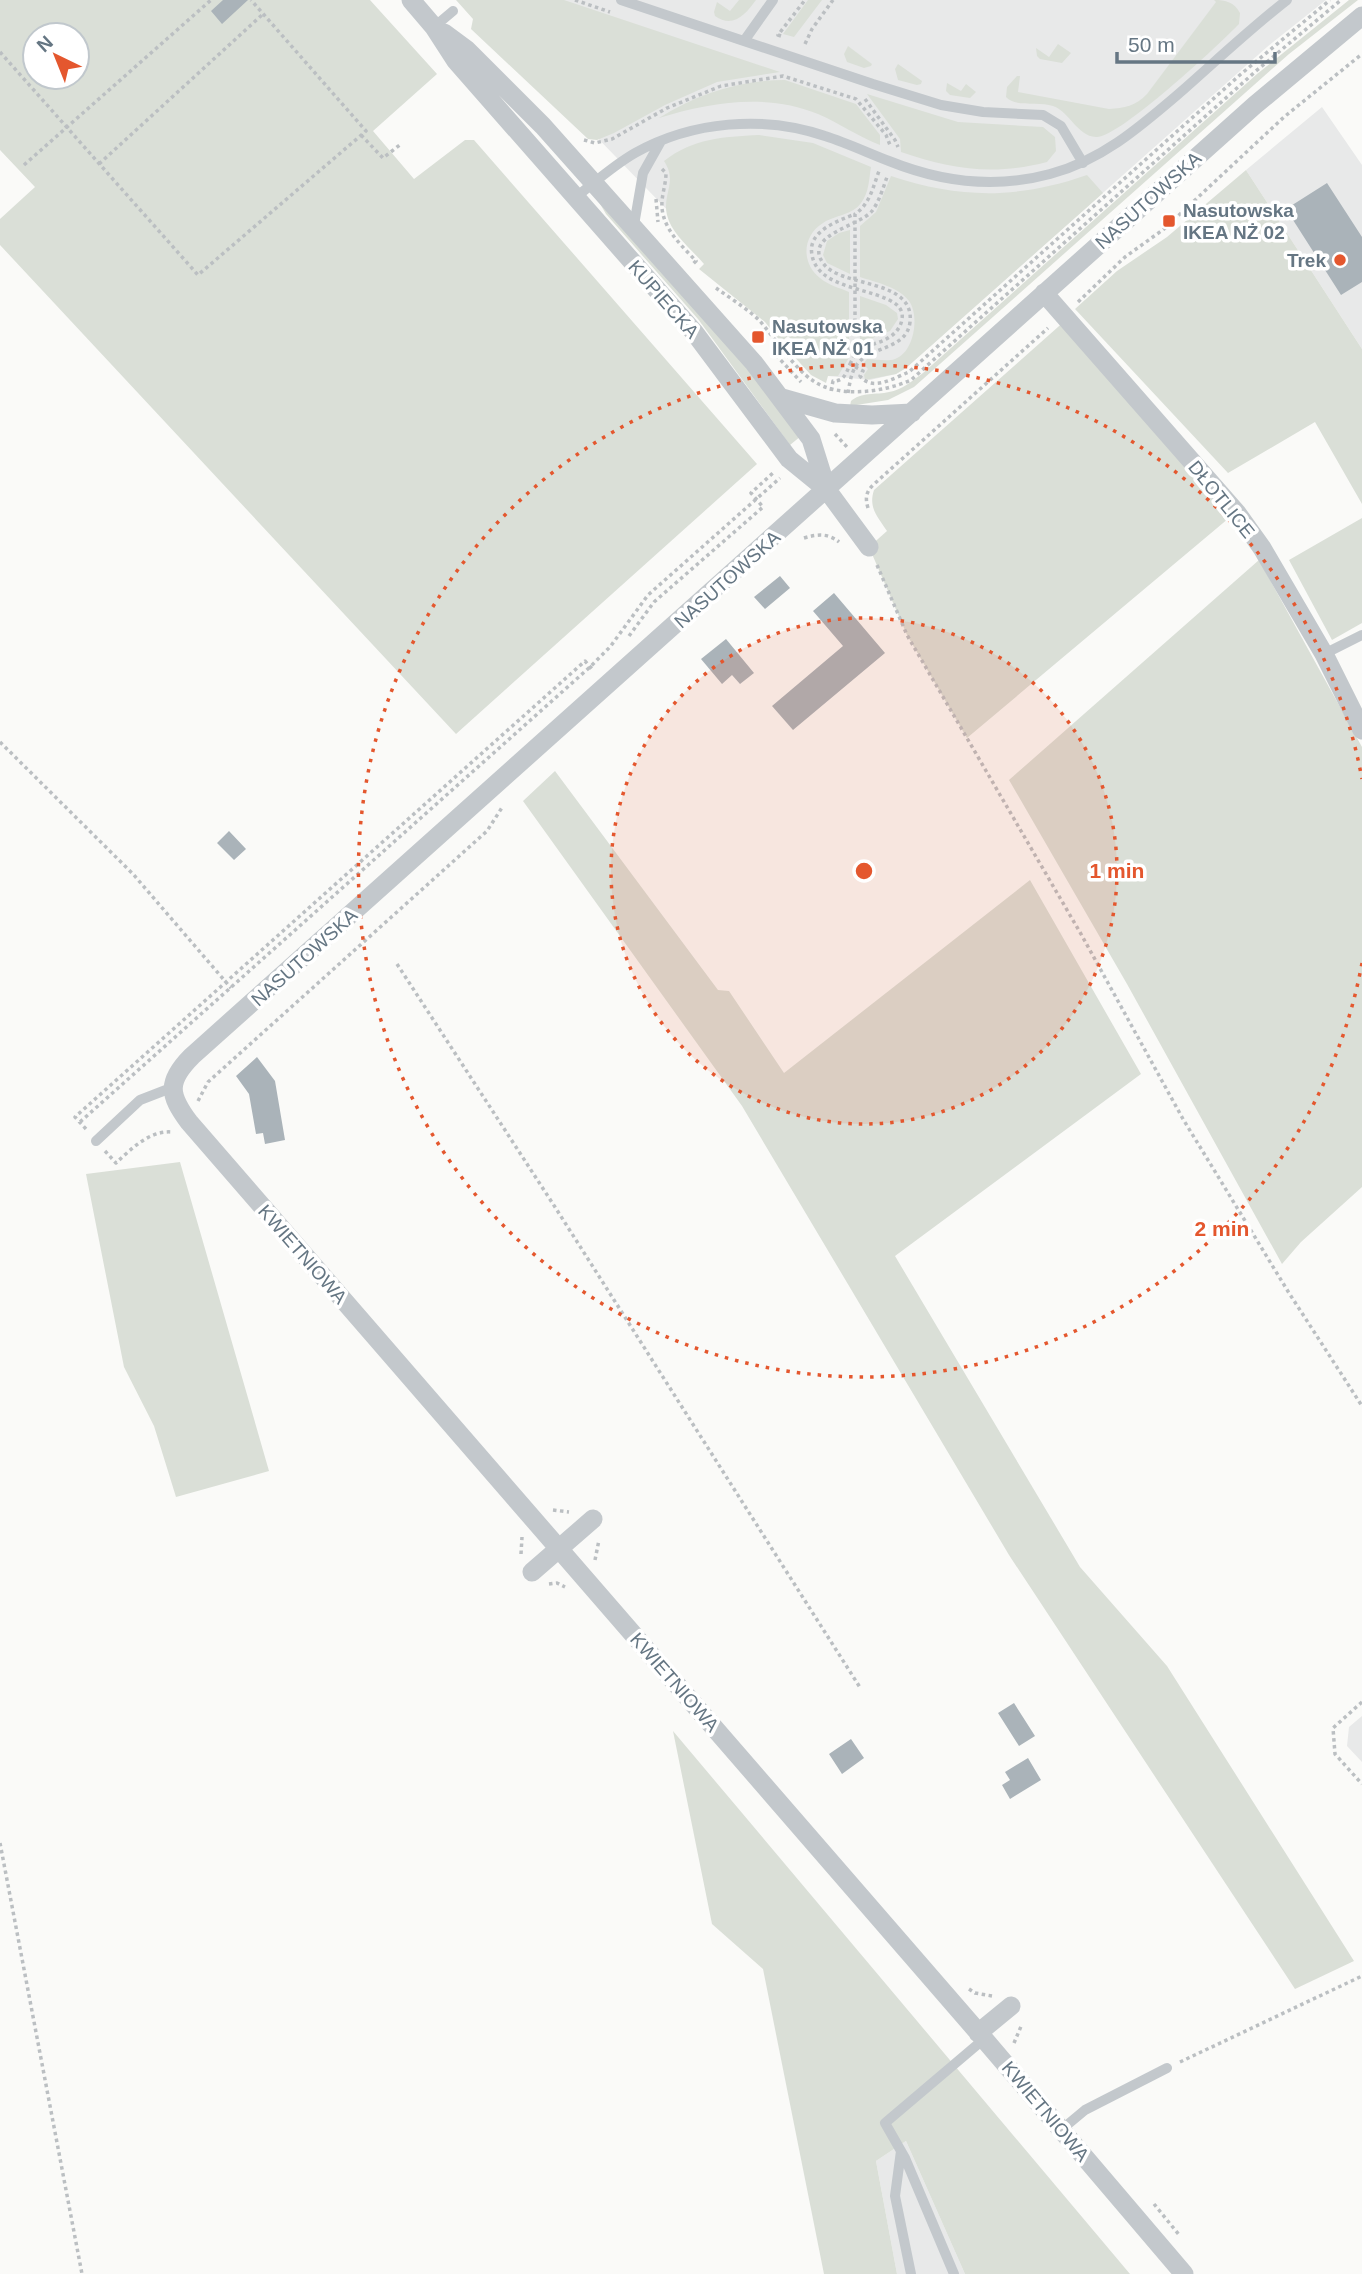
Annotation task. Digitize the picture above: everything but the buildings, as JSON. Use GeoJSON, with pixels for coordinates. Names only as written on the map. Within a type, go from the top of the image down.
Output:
{"type":"FeatureCollection","features":[{"type":"Feature","properties":{"kind":"street","name":"KUPIECKA"},"geometry":{"type":"LineString","coordinates":[[411,0],[434,27],[456,61],[694,332],[783,452],[827,490]]}},
{"type":"Feature","properties":{"kind":"street","name":"NASUTOWSKA"},"geometry":{"type":"LineString","coordinates":[[171,1088],[182,1066],[1290,74],[1362,16]]}},
{"type":"Feature","properties":{"kind":"street","name":"KUPIECKA"},"geometry":{"type":"LineString","coordinates":[[434,27],[467,50],[595,182],[726,330],[782,398],[815,446],[827,490]]}},
{"type":"Feature","properties":{"kind":"street","name":"DŁOTLICE"},"geometry":{"type":"LineString","coordinates":[[1044,293],[1237,513],[1262,548],[1324,654],[1362,730]]}},
{"type":"Feature","properties":{"kind":"street"},"geometry":{"type":"LineString","coordinates":[[782,398],[845,414],[912,413]]}},
{"type":"Feature","properties":{"kind":"street"},"geometry":{"type":"LineString","coordinates":[[827,490],[869,547]]}},
{"type":"Feature","properties":{"kind":"street","name":"KWIETNIOWA"},"geometry":{"type":"LineString","coordinates":[[171,1088],[173,1098],[189,1122],[1184,2274]]}},
{"type":"Feature","properties":{"kind":"street"},"geometry":{"type":"LineString","coordinates":[[532,1572],[593,1519]]}},
{"type":"Feature","properties":{"kind":"street"},"geometry":{"type":"LineString","coordinates":[[981,2036],[1011,2006]]}},
{"type":"Feature","properties":{"kind":"lane"},"geometry":{"type":"LineString","coordinates":[[621,0],[941,105],[983,112],[1044,116],[1062,126],[1083,163]]}},
{"type":"Feature","properties":{"kind":"lane"},"geometry":{"type":"LineString","coordinates":[[744,41],[773,0]]}},
{"type":"Feature","properties":{"kind":"lane"},"geometry":{"type":"LineString","coordinates":[[576,197],[635,153],[661,141],[733,124],[768,125],[823,135],[892,163],[951,180],[989,182],[1041,176],[1083,163],[1139,128],[1287,0]]}},
{"type":"Feature","properties":{"kind":"lane"},"geometry":{"type":"LineString","coordinates":[[434,27],[453,11]]}},
{"type":"Feature","properties":{"kind":"lane"},"geometry":{"type":"LineString","coordinates":[[634,225],[638,191],[661,141]]}},
{"type":"Feature","properties":{"kind":"lane"},"geometry":{"type":"LineString","coordinates":[[1324,654],[1362,635]]}},
{"type":"Feature","properties":{"kind":"lane"},"geometry":{"type":"LineString","coordinates":[[96,1141],[141,1100],[171,1088]]}},
{"type":"Feature","properties":{"kind":"lane"},"geometry":{"type":"LineString","coordinates":[[954,2274],[901,2151],[886,2123],[981,2036]]}},
{"type":"Feature","properties":{"kind":"lane"},"geometry":{"type":"LineString","coordinates":[[1061,2130],[1084,2110],[1167,2068]]}},
{"type":"Feature","properties":{"kind":"lane"},"geometry":{"type":"LineString","coordinates":[[901,2151],[895,2196],[911,2274]]}},
{"type":"Feature","properties":{"kind":"path"},"geometry":{"type":"LineString","coordinates":[[24,165],[211,0]]}},
{"type":"Feature","properties":{"kind":"path"},"geometry":{"type":"LineString","coordinates":[[0,52],[198,275],[366,131],[251,0]]}},
{"type":"Feature","properties":{"kind":"path"},"geometry":{"type":"LineString","coordinates":[[788,38],[778,35],[805,0]]}},
{"type":"Feature","properties":{"kind":"path"},"geometry":{"type":"LineString","coordinates":[[797,41],[806,44],[812,29],[833,0]]}},
{"type":"Feature","properties":{"kind":"path"},"geometry":{"type":"LineString","coordinates":[[1055,242],[1241,74],[1330,0]]}},
{"type":"Feature","properties":{"kind":"path"},"geometry":{"type":"LineString","coordinates":[[709,283],[757,318],[812,380],[829,388],[869,392],[895,387],[911,380],[1256,71],[1341,0]]}},
{"type":"Feature","properties":{"kind":"path"},"geometry":{"type":"LineString","coordinates":[[99,164],[263,13]]}},
{"type":"Feature","properties":{"kind":"path"},"geometry":{"type":"LineString","coordinates":[[870,513],[867,491],[878,480],[1125,257],[1164,229],[1284,117],[1362,54]]}},
{"type":"Feature","properties":{"kind":"path"},"geometry":{"type":"LineString","coordinates":[[577,134],[586,142],[603,142],[701,93],[730,83],[783,76],[856,99],[886,135],[890,145]]}},
{"type":"Feature","properties":{"kind":"path"},"geometry":{"type":"LineString","coordinates":[[817,80],[863,96],[898,148],[873,211],[863,219],[830,234],[822,243],[820,253],[822,263],[835,273],[893,293],[906,303],[910,313],[910,325],[903,338],[891,346],[869,354],[853,370],[845,414]]}},
{"type":"Feature","properties":{"kind":"path"},"geometry":{"type":"LineString","coordinates":[[361,135],[383,158],[401,144]]}},
{"type":"Feature","properties":{"kind":"path"},"geometry":{"type":"LineString","coordinates":[[647,167],[657,178],[657,221],[691,265]]}},
{"type":"Feature","properties":{"kind":"path"},"geometry":{"type":"LineString","coordinates":[[660,167],[666,173],[662,210],[665,221],[696,261],[686,269]]}},
{"type":"Feature","properties":{"kind":"path"},"geometry":{"type":"LineString","coordinates":[[776,355],[790,342],[796,349],[822,355],[855,348],[883,341],[901,326],[903,315],[899,307],[828,277],[814,261],[811,251],[813,242],[828,225],[863,208],[879,171]]}},
{"type":"Feature","properties":{"kind":"path"},"geometry":{"type":"LineString","coordinates":[[850,364],[855,348],[855,214]]}},
{"type":"Feature","properties":{"kind":"path"},"geometry":{"type":"LineString","coordinates":[[768,346],[802,383]]}},
{"type":"Feature","properties":{"kind":"path"},"geometry":{"type":"LineString","coordinates":[[835,434],[848,448]]}},
{"type":"Feature","properties":{"kind":"path"},"geometry":{"type":"LineString","coordinates":[[80,1122],[590,667],[610,647],[648,595],[795,464]]}},
{"type":"Feature","properties":{"kind":"path"},"geometry":{"type":"LineString","coordinates":[[871,473],[878,480]]}},
{"type":"Feature","properties":{"kind":"path"},"geometry":{"type":"LineString","coordinates":[[796,544],[803,538],[816,534],[831,536],[845,549]]}},
{"type":"Feature","properties":{"kind":"path"},"geometry":{"type":"LineString","coordinates":[[869,547],[907,635],[1082,934],[1184,1119],[1289,1293],[1362,1406]]}},
{"type":"Feature","properties":{"kind":"path"},"geometry":{"type":"LineString","coordinates":[[0,742],[133,874],[248,1007]]}},
{"type":"Feature","properties":{"kind":"path"},"geometry":{"type":"LineString","coordinates":[[196,1104],[208,1082],[487,831],[505,803]]}},
{"type":"Feature","properties":{"kind":"path"},"geometry":{"type":"LineString","coordinates":[[397,964],[548,1195],[861,1689]]}},
{"type":"Feature","properties":{"kind":"path"},"geometry":{"type":"LineString","coordinates":[[1362,1702],[1333,1728],[1335,1754],[1362,1784]]}},
{"type":"Feature","properties":{"kind":"path"},"geometry":{"type":"LineString","coordinates":[[0,1843],[82,2274]]}},
{"type":"Feature","properties":{"kind":"path"},"geometry":{"type":"LineString","coordinates":[[1167,2068],[1362,1976]]}},
{"type":"Feature","properties":{"kind":"shaded area"},"geometry":{"type":"Polygon","coordinates":[[[0,0],[370,0],[437,74],[373,131],[414,179],[465,140],[474,140],[757,464],[456,734],[0,245],[0,219],[35,187],[0,150],[0,0]]]}},
{"type":"Feature","properties":{"kind":"shaded area"},"geometry":{"type":"Polygon","coordinates":[[[456,0],[564,0],[780,72],[717,82],[665,105],[614,133],[597,140],[588,139],[471,29],[473,19],[456,0]]]}},
{"type":"Feature","properties":{"kind":"shaded area"},"geometry":{"type":"Polygon","coordinates":[[[469,0],[1326,0],[1267,47],[906,368],[896,374],[870,380],[828,376],[585,125],[469,0]]]}},
{"type":"Feature","properties":{"kind":"shaded area"},"geometry":{"type":"Polygon","coordinates":[[[739,0],[756,0],[743,15],[733,20],[722,20],[715,16],[717,2],[730,11],[739,0]]]}},
{"type":"Feature","properties":{"kind":"shaded area"},"geometry":{"type":"Polygon","coordinates":[[[808,0],[822,0],[794,37],[783,34],[808,0]]]}},
{"type":"Feature","properties":{"kind":"shaded area"},"geometry":{"type":"Polygon","coordinates":[[[1214,0],[1226,1],[1235,6],[1240,13],[1239,24],[1169,89],[1108,134],[1089,136],[1053,106],[1016,102],[1006,97],[1007,87],[1020,76],[1018,92],[1109,109],[1134,104],[1147,94],[1216,2],[1214,0]]]}},
{"type":"Feature","properties":{"kind":"shaded area"},"geometry":{"type":"Polygon","coordinates":[[[1349,0],[1358,0],[1289,54],[914,387],[888,400],[850,406],[855,398],[898,389],[923,373],[1257,74],[1349,0]]]}},
{"type":"Feature","properties":{"kind":"shaded area"},"geometry":{"type":"Polygon","coordinates":[[[1058,44],[1071,53],[1062,63],[1037,56],[1036,48],[1049,57],[1058,44]]]}},
{"type":"Feature","properties":{"kind":"shaded area"},"geometry":{"type":"Polygon","coordinates":[[[848,46],[872,64],[871,66],[864,68],[847,62],[844,54],[848,46]]]}},
{"type":"Feature","properties":{"kind":"shaded area"},"geometry":{"type":"Polygon","coordinates":[[[898,64],[922,81],[921,84],[898,80],[895,69],[898,64]]]}},
{"type":"Feature","properties":{"kind":"shaded area"},"geometry":{"type":"Polygon","coordinates":[[[785,80],[856,104],[880,135],[880,145],[818,114],[779,104],[718,104],[659,118],[688,102],[719,90],[785,80]]]}},
{"type":"Feature","properties":{"kind":"shaded area"},"geometry":{"type":"Polygon","coordinates":[[[947,83],[961,91],[966,84],[976,92],[970,98],[950,95],[946,91],[947,83]]]}},
{"type":"Feature","properties":{"kind":"shaded area"},"geometry":{"type":"Polygon","coordinates":[[[867,94],[958,122],[1043,127],[1055,137],[1056,151],[1047,162],[1009,169],[973,169],[919,158],[901,152],[900,139],[867,94]]]}},
{"type":"Feature","properties":{"kind":"shaded area"},"geometry":{"type":"Polygon","coordinates":[[[1322,107],[1362,165],[1362,349],[1246,170],[1322,107]]]}},
{"type":"Feature","properties":{"kind":"shaded area"},"geometry":{"type":"Polygon","coordinates":[[[759,135],[813,143],[871,167],[867,190],[858,207],[816,228],[806,250],[810,265],[820,278],[849,292],[849,346],[809,349],[788,336],[781,342],[765,322],[699,269],[704,264],[677,235],[669,222],[666,201],[670,175],[664,161],[697,143],[759,135]]]}},
{"type":"Feature","properties":{"kind":"shaded area"},"geometry":{"type":"Polygon","coordinates":[[[1246,170],[1362,349],[1362,504],[1315,422],[1228,473],[1075,309],[1117,271],[1167,237],[1246,170]]]}},
{"type":"Feature","properties":{"kind":"shaded area"},"geometry":{"type":"Polygon","coordinates":[[[1087,175],[1103,193],[906,368],[896,374],[865,380],[864,375],[868,369],[863,364],[867,359],[895,359],[907,350],[913,333],[914,316],[905,296],[860,277],[860,226],[876,212],[891,176],[941,189],[989,193],[1037,189],[1087,175]]]}},
{"type":"Feature","properties":{"kind":"shaded area"},"geometry":{"type":"Polygon","coordinates":[[[599,202],[740,359],[801,436],[790,445],[698,319],[606,214],[599,202]]]}},
{"type":"Feature","properties":{"kind":"shaded area"},"geometry":{"type":"Polygon","coordinates":[[[850,230],[850,274],[827,263],[823,255],[827,241],[850,230]]]}},
{"type":"Feature","properties":{"kind":"shaded area"},"geometry":{"type":"Polygon","coordinates":[[[860,296],[886,305],[897,313],[898,319],[890,331],[860,343],[860,296]]]}},
{"type":"Feature","properties":{"kind":"shaded area"},"geometry":{"type":"Polygon","coordinates":[[[1067,319],[1229,518],[967,738],[907,635],[869,547],[887,531],[875,512],[872,496],[874,490],[1067,319]]]}},
{"type":"Feature","properties":{"kind":"shaded area"},"geometry":{"type":"Polygon","coordinates":[[[792,349],[812,357],[848,352],[850,356],[838,376],[828,376],[826,383],[811,375],[789,351],[792,349]]]}},
{"type":"Feature","properties":{"kind":"shaded area"},"geometry":{"type":"Polygon","coordinates":[[[1362,518],[1362,623],[1332,640],[1289,560],[1362,518]]]}},
{"type":"Feature","properties":{"kind":"shaded area"},"geometry":{"type":"Polygon","coordinates":[[[1259,560],[1362,747],[1362,1187],[1301,1242],[1282,1264],[1127,984],[1009,780],[1259,560]]]}},
{"type":"Feature","properties":{"kind":"shaded area"},"geometry":{"type":"Polygon","coordinates":[[[555,771],[718,990],[729,991],[784,1073],[1030,880],[1141,1074],[895,1256],[1080,1567],[1167,1666],[1354,1961],[1295,1989],[1009,1555],[742,1106],[523,801],[555,771]]]}},
{"type":"Feature","properties":{"kind":"shaded area"},"geometry":{"type":"Polygon","coordinates":[[[180,1162],[269,1471],[176,1497],[154,1426],[124,1367],[86,1174],[180,1162]]]}},
{"type":"Feature","properties":{"kind":"shaded area"},"geometry":{"type":"Polygon","coordinates":[[[1362,1716],[1362,1762],[1347,1746],[1349,1727],[1362,1716]]]}},
{"type":"Feature","properties":{"kind":"shaded area"},"geometry":{"type":"Polygon","coordinates":[[[673,1731],[1130,2274],[965,2274],[906,2141],[876,2161],[897,2274],[824,2274],[763,1969],[712,1924],[673,1731]]]}},
{"type":"Feature","properties":{"kind":"shaded area"},"geometry":{"type":"Polygon","coordinates":[[[906,2141],[965,2274],[897,2274],[876,2161],[906,2141]]]}},
{"type":"Feature","properties":{"kind":"place","name":"Nasutowska IKEA NŻ 02"},"geometry":{"type":"Point","coordinates":[1169,221]}},
{"type":"Feature","properties":{"kind":"place","name":"Trek"},"geometry":{"type":"Point","coordinates":[1340,260]}},
{"type":"Feature","properties":{"kind":"place","name":"Nasutowska IKEA NŻ 01"},"geometry":{"type":"Point","coordinates":[758,337]}}]}
